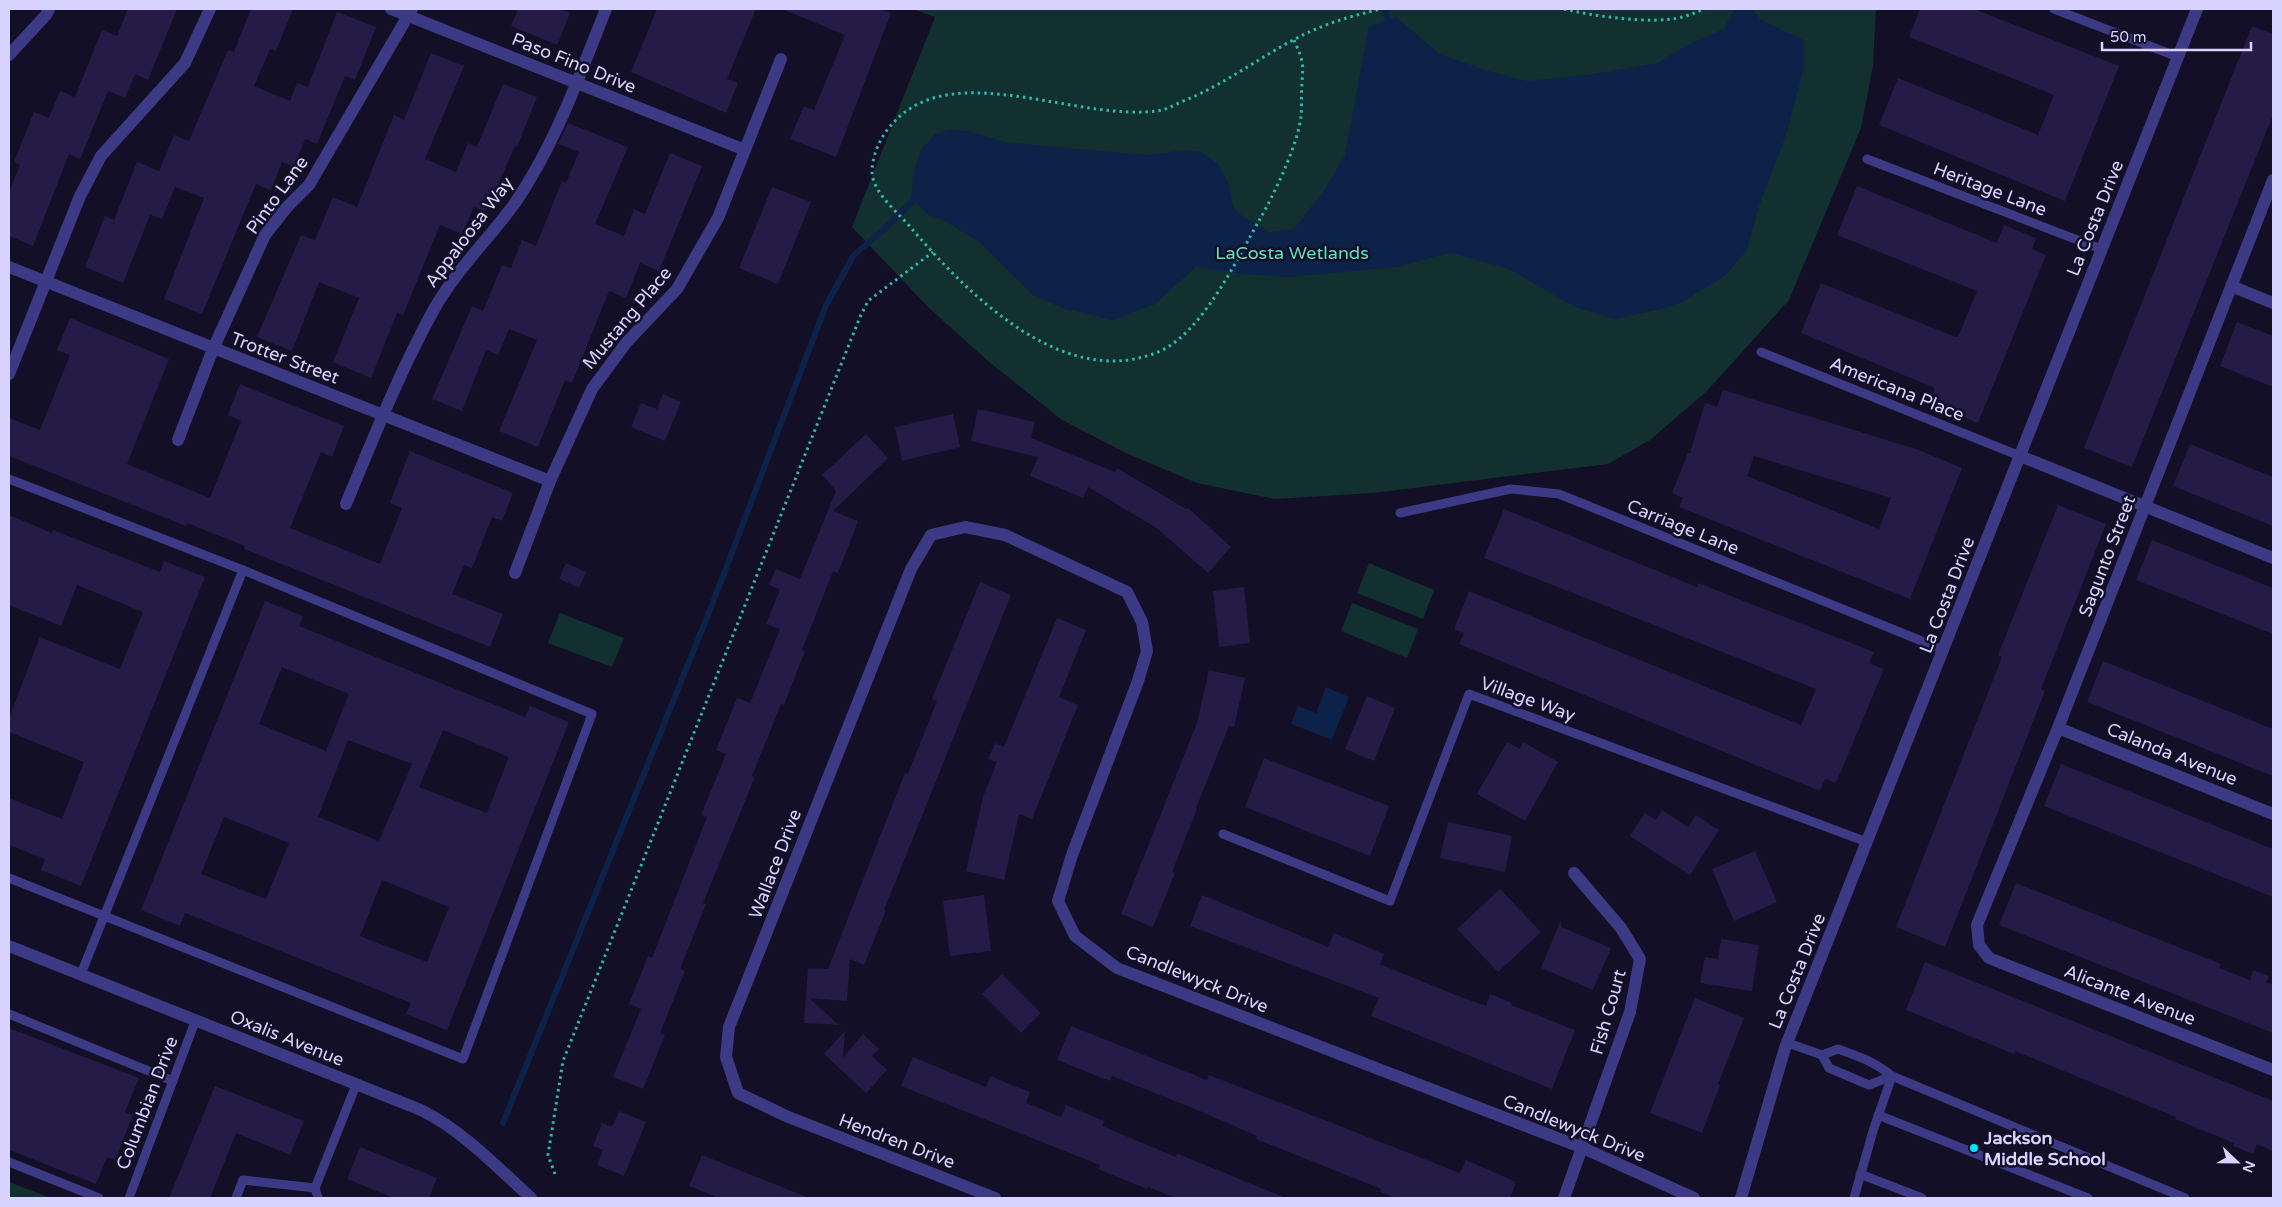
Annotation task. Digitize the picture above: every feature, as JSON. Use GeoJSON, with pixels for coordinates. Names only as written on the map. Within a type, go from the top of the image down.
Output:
{"type":"FeatureCollection","features":[{"type":"Feature","properties":{"kind":"street"},"geometry":{"type":"LineString","coordinates":[[9,55],[46,15],[49,9]]}},
{"type":"Feature","properties":{"kind":"street"},"geometry":{"type":"LineString","coordinates":[[9,374],[47,283],[80,196],[102,156],[185,63],[210,9]]}},
{"type":"Feature","properties":{"kind":"street","name":"Paso Fino Drive"},"geometry":{"type":"LineString","coordinates":[[391,9],[411,12],[577,84],[745,150]]}},
{"type":"Feature","properties":{"kind":"street","name":"Appaloosa Way"},"geometry":{"type":"LineString","coordinates":[[346,504],[383,415],[433,311],[456,274],[514,204],[535,172],[577,84],[606,9]]}},
{"type":"Feature","properties":{"kind":"street","name":"La Costa Drive"},"geometry":{"type":"LineString","coordinates":[[1741,1198],[1788,1042],[2197,9]]}},
{"type":"Feature","properties":{"kind":"street","name":"Pinto Lane"},"geometry":{"type":"LineString","coordinates":[[178,440],[213,349],[265,235],[287,206],[309,185],[411,12]]}},
{"type":"Feature","properties":{"kind":"street","name":"Mustang Place"},"geometry":{"type":"LineString","coordinates":[[515,573],[550,481],[592,389],[626,344],[677,289],[718,218],[781,59]]}},
{"type":"Feature","properties":{"kind":"street","name":"Sagunto Street"},"geometry":{"type":"LineString","coordinates":[[1979,945],[1977,925],[2058,728],[2273,180]]}},
{"type":"Feature","properties":{"kind":"street","name":"Trotter Street"},"geometry":{"type":"LineString","coordinates":[[9,267],[550,481]]}},
{"type":"Feature","properties":{"kind":"street"},"geometry":{"type":"LineString","coordinates":[[2231,286],[2273,303]]}},
{"type":"Feature","properties":{"kind":"street"},"geometry":{"type":"LineString","coordinates":[[2020,456],[2273,558]]}},
{"type":"Feature","properties":{"kind":"street","name":"Candlewyck Drive"},"geometry":{"type":"LineString","coordinates":[[897,600],[911,569],[932,535],[965,527],[1005,534],[1127,592],[1142,622],[1147,651],[1138,680],[1072,855],[1058,901],[1075,936],[1117,968],[1583,1148],[1694,1198]]}},
{"type":"Feature","properties":{"kind":"street","name":"Wallace Drive"},"geometry":{"type":"LineString","coordinates":[[786,1116],[738,1093],[726,1057],[729,1027],[897,600]]}},
{"type":"Feature","properties":{"kind":"street","name":"Calanda Avenue"},"geometry":{"type":"LineString","coordinates":[[2058,728],[2273,814]]}},
{"type":"Feature","properties":{"kind":"street","name":"Fish Court"},"geometry":{"type":"LineString","coordinates":[[1574,873],[1621,928],[1640,959],[1630,1012],[1583,1148]]}},
{"type":"Feature","properties":{"kind":"street","name":"Alicante Avenue"},"geometry":{"type":"LineString","coordinates":[[1979,945],[1989,958],[2273,1070]]}},
{"type":"Feature","properties":{"kind":"street","name":"Oxalis Avenue"},"geometry":{"type":"LineString","coordinates":[[9,946],[421,1110],[445,1122],[486,1156],[530,1198]]}},
{"type":"Feature","properties":{"kind":"street","name":"Hendren Drive"},"geometry":{"type":"LineString","coordinates":[[786,1116],[995,1198]]}},
{"type":"Feature","properties":{"kind":"street"},"geometry":{"type":"LineString","coordinates":[[1564,1198],[1583,1148]]}},
{"type":"Feature","properties":{"kind":"lane"},"geometry":{"type":"LineString","coordinates":[[2054,9],[2178,57]]}},
{"type":"Feature","properties":{"kind":"lane","name":"Heritage Lane"},"geometry":{"type":"LineString","coordinates":[[1867,159],[2101,249]]}},
{"type":"Feature","properties":{"kind":"lane","name":"Americana Place"},"geometry":{"type":"LineString","coordinates":[[1761,352],[2020,456]]}},
{"type":"Feature","properties":{"kind":"lane"},"geometry":{"type":"LineString","coordinates":[[9,479],[243,570],[592,714],[463,1059],[9,878]]}},
{"type":"Feature","properties":{"kind":"lane","name":"Carriage Lane"},"geometry":{"type":"LineString","coordinates":[[1400,513],[1510,489],[1559,494],[1944,650]]}},
{"type":"Feature","properties":{"kind":"lane"},"geometry":{"type":"LineString","coordinates":[[81,974],[102,916],[243,570]]}},
{"type":"Feature","properties":{"kind":"lane","name":"Village Way"},"geometry":{"type":"LineString","coordinates":[[1223,834],[1390,901],[1469,694],[1867,842]]}},
{"type":"Feature","properties":{"kind":"lane"},"geometry":{"type":"LineString","coordinates":[[9,1014],[173,1081]]}},
{"type":"Feature","properties":{"kind":"lane","name":"Columbian Drive"},"geometry":{"type":"LineString","coordinates":[[129,1198],[196,1019]]}},
{"type":"Feature","properties":{"kind":"lane"},"geometry":{"type":"LineString","coordinates":[[1788,1042],[1822,1055],[1830,1068],[1869,1085],[1892,1076]]}},
{"type":"Feature","properties":{"kind":"lane"},"geometry":{"type":"LineString","coordinates":[[1822,1055],[1838,1048],[1877,1064],[1892,1076],[2185,1198]]}},
{"type":"Feature","properties":{"kind":"lane"},"geometry":{"type":"LineString","coordinates":[[1854,1198],[1878,1115],[1892,1076]]}},
{"type":"Feature","properties":{"kind":"lane"},"geometry":{"type":"LineString","coordinates":[[318,1198],[315,1188],[356,1085]]}},
{"type":"Feature","properties":{"kind":"lane"},"geometry":{"type":"LineString","coordinates":[[1878,1115],[2088,1198]]}},
{"type":"Feature","properties":{"kind":"lane"},"geometry":{"type":"LineString","coordinates":[[9,1162],[99,1198]]}},
{"type":"Feature","properties":{"kind":"lane"},"geometry":{"type":"LineString","coordinates":[[1860,1174],[1922,1198]]}},
{"type":"Feature","properties":{"kind":"lane"},"geometry":{"type":"LineString","coordinates":[[236,1198],[243,1180],[315,1188]]}},
{"type":"Feature","properties":{"kind":"path"},"geometry":{"type":"LineString","coordinates":[[1294,40],[1302,60],[1300,120],[1286,165],[1263,212],[1217,294],[1185,334],[1160,352],[1122,361],[1085,358],[1042,343],[999,316],[932,252],[878,189],[872,172],[876,150],[889,125],[917,105],[944,95],[982,93],[1127,113],[1162,110],[1206,92],[1294,40],[1331,22],[1381,9]]}},
{"type":"Feature","properties":{"kind":"path"},"geometry":{"type":"LineString","coordinates":[[1564,9],[1591,15],[1654,19],[1681,18],[1704,9]]}},
{"type":"Feature","properties":{"kind":"path"},"geometry":{"type":"LineString","coordinates":[[555,1174],[548,1155],[563,1061],[860,318],[868,301],[932,252]]}},
{"type":"Feature","properties":{"kind":"green space","name":"LaCosta Wetlands"},"geometry":{"type":"Polygon","coordinates":[[[913,9],[1876,9],[1873,66],[1861,128],[1789,300],[1707,391],[1650,440],[1608,464],[1373,493],[1275,499],[1197,483],[1128,454],[1062,420],[988,361],[929,308],[852,227],[935,17],[913,9]]]}},
{"type":"Feature","properties":{"kind":"green space"},"geometry":{"type":"Polygon","coordinates":[[[1369,563],[1434,590],[1423,619],[1357,593],[1369,563]]]}},
{"type":"Feature","properties":{"kind":"green space"},"geometry":{"type":"Polygon","coordinates":[[[1352,603],[1418,629],[1407,658],[1341,631],[1352,603]]]}},
{"type":"Feature","properties":{"kind":"green space"},"geometry":{"type":"Polygon","coordinates":[[[560,613],[624,638],[612,667],[548,643],[560,613]]]}},
{"type":"Feature","properties":{"kind":"green space"},"geometry":{"type":"Polygon","coordinates":[[[9,1182],[51,1198],[9,1198],[9,1182]]]}},
{"type":"Feature","properties":{"kind":"water"},"geometry":{"type":"Polygon","coordinates":[[[1752,9],[1761,20],[1803,40],[1804,68],[1786,135],[1759,206],[1747,250],[1725,276],[1675,306],[1614,319],[1575,307],[1507,268],[1450,253],[1397,267],[1289,277],[1244,274],[1196,267],[1155,304],[1113,320],[1065,309],[1034,296],[979,242],[945,221],[928,215],[911,197],[915,168],[922,149],[935,134],[949,130],[969,131],[1005,142],[1066,148],[1147,155],[1185,150],[1201,152],[1218,164],[1229,184],[1233,207],[1242,216],[1269,232],[1294,229],[1325,189],[1345,155],[1369,26],[1396,17],[1440,54],[1484,70],[1527,81],[1586,75],[1658,63],[1687,45],[1724,29],[1733,11],[1752,9]]]}},
{"type":"Feature","properties":{"kind":"water"},"geometry":{"type":"Polygon","coordinates":[[[1326,687],[1349,697],[1332,740],[1291,724],[1298,706],[1316,713],[1326,687]]]}},
{"type":"Feature","properties":{"kind":"building"},"geometry":{"type":"Polygon","coordinates":[[[128,9],[177,9],[148,80],[135,74],[125,98],[108,91],[80,159],[69,154],[33,246],[9,236],[9,192],[20,165],[14,162],[34,112],[49,118],[60,91],[75,97],[102,30],[117,36],[128,9]]]}},
{"type":"Feature","properties":{"kind":"building"},"geometry":{"type":"Polygon","coordinates":[[[251,9],[293,9],[276,51],[270,49],[254,86],[290,101],[297,83],[308,87],[337,12],[376,27],[355,80],[345,76],[317,144],[305,139],[294,167],[282,162],[271,190],[256,184],[202,314],[164,299],[204,198],[175,187],[162,219],[150,215],[123,283],[85,267],[105,216],[114,220],[137,162],[159,171],[174,135],[189,141],[228,50],[234,52],[251,9]]]}},
{"type":"Feature","properties":{"kind":"building"},"geometry":{"type":"Polygon","coordinates":[[[518,9],[559,9],[570,13],[557,45],[511,26],[518,9]]]}},
{"type":"Feature","properties":{"kind":"building"},"geometry":{"type":"Polygon","coordinates":[[[657,9],[756,9],[727,79],[738,83],[726,113],[631,72],[657,9]]]}},
{"type":"Feature","properties":{"kind":"building"},"geometry":{"type":"Polygon","coordinates":[[[782,9],[880,9],[891,13],[836,157],[790,139],[804,106],[814,110],[845,35],[782,9]]]}},
{"type":"Feature","properties":{"kind":"building"},"geometry":{"type":"Polygon","coordinates":[[[1920,9],[1974,9],[2119,66],[2065,201],[1879,125],[1898,78],[2038,135],[2054,95],[1909,37],[1920,9]]]}},
{"type":"Feature","properties":{"kind":"building"},"geometry":{"type":"Polygon","coordinates":[[[2252,26],[2273,34],[2273,115],[2132,467],[2084,448],[2252,26]]]}},
{"type":"Feature","properties":{"kind":"building"},"geometry":{"type":"Polygon","coordinates":[[[431,53],[464,66],[425,159],[456,172],[468,143],[477,147],[503,84],[537,97],[517,147],[515,146],[486,212],[474,207],[462,234],[440,225],[403,315],[397,313],[371,378],[333,362],[359,298],[319,282],[292,351],[257,337],[301,235],[315,240],[333,197],[357,207],[394,115],[404,120],[431,53]]]}},
{"type":"Feature","properties":{"kind":"building"},"geometry":{"type":"Polygon","coordinates":[[[568,123],[628,147],[595,224],[624,236],[634,209],[645,214],[670,153],[702,166],[659,271],[640,263],[626,298],[609,291],[572,383],[565,380],[538,447],[499,431],[537,340],[509,329],[498,355],[486,350],[462,411],[432,399],[472,306],[483,311],[502,265],[511,268],[522,240],[536,246],[562,181],[566,183],[579,152],[558,144],[568,123]]]}},
{"type":"Feature","properties":{"kind":"building"},"geometry":{"type":"Polygon","coordinates":[[[1857,186],[1997,243],[2004,225],[2036,238],[2032,249],[2046,255],[1978,423],[1929,403],[1935,388],[1801,333],[1821,283],[1956,337],[1958,337],[1977,291],[1837,235],[1857,186]]]}},
{"type":"Feature","properties":{"kind":"building"},"geometry":{"type":"Polygon","coordinates":[[[772,187],[811,202],[778,284],[739,268],[772,187]]]}},
{"type":"Feature","properties":{"kind":"building"},"geometry":{"type":"Polygon","coordinates":[[[70,318],[169,359],[127,464],[210,498],[241,421],[228,415],[240,384],[344,426],[332,457],[321,452],[290,528],[380,564],[402,508],[390,503],[410,451],[513,493],[502,521],[492,517],[472,568],[464,565],[452,594],[503,614],[490,647],[244,549],[245,546],[187,523],[186,526],[9,456],[9,418],[40,430],[70,355],[57,350],[70,318]]]}},
{"type":"Feature","properties":{"kind":"building"},"geometry":{"type":"Polygon","coordinates":[[[2237,322],[2273,336],[2273,387],[2220,366],[2237,322]]]}},
{"type":"Feature","properties":{"kind":"building"},"geometry":{"type":"Polygon","coordinates":[[[1723,390],[1916,449],[1962,468],[1910,599],[1679,507],[1683,498],[1672,493],[1688,453],[1690,453],[1705,403],[1717,407],[1723,390]],[[1754,456],[1747,476],[1879,529],[1891,498],[1754,456]]]}},
{"type":"Feature","properties":{"kind":"building"},"geometry":{"type":"Polygon","coordinates":[[[663,394],[681,402],[665,441],[631,427],[641,403],[657,409],[663,394]]]}},
{"type":"Feature","properties":{"kind":"building"},"geometry":{"type":"Polygon","coordinates":[[[978,409],[1035,422],[1031,438],[1115,472],[1117,468],[1186,509],[1188,508],[1231,547],[1208,573],[1158,529],[1088,487],[1083,498],[1030,476],[1038,457],[971,441],[978,409]]]}},
{"type":"Feature","properties":{"kind":"building"},"geometry":{"type":"Polygon","coordinates":[[[953,414],[960,447],[902,461],[895,427],[953,414]]]}},
{"type":"Feature","properties":{"kind":"building"},"geometry":{"type":"Polygon","coordinates":[[[866,434],[888,458],[833,511],[858,521],[838,573],[833,571],[802,650],[805,651],[784,705],[781,704],[752,776],[755,777],[703,903],[706,904],[680,969],[685,971],[660,1033],[665,1035],[643,1089],[613,1077],[641,1009],[629,1004],[648,956],[652,958],[707,817],[701,815],[726,754],[716,750],[737,698],[750,703],[780,629],[766,624],[780,590],[769,585],[776,569],[800,579],[836,491],[822,475],[866,434]]]}},
{"type":"Feature","properties":{"kind":"building"},"geometry":{"type":"Polygon","coordinates":[[[2190,444],[2273,477],[2273,526],[2173,486],[2190,444]]]}},
{"type":"Feature","properties":{"kind":"building"},"geometry":{"type":"Polygon","coordinates":[[[2058,505],[2106,524],[2041,689],[2045,691],[1945,947],[1896,927],[2002,657],[1998,655],[2058,505]]]}},
{"type":"Feature","properties":{"kind":"building"},"geometry":{"type":"Polygon","coordinates":[[[1504,509],[1697,587],[1698,583],[1874,652],[1869,663],[1884,669],[1836,783],[1825,779],[1820,791],[1459,644],[1464,633],[1454,629],[1469,591],[1801,725],[1816,689],[1484,558],[1504,509]]]}},
{"type":"Feature","properties":{"kind":"building"},"geometry":{"type":"Polygon","coordinates":[[[9,515],[52,533],[53,530],[160,572],[164,561],[205,577],[81,886],[41,870],[45,859],[9,845],[9,798],[62,819],[84,762],[9,732],[9,718],[40,637],[120,669],[143,612],[77,585],[61,626],[9,605],[9,515]]]}},
{"type":"Feature","properties":{"kind":"building"},"geometry":{"type":"Polygon","coordinates":[[[2152,540],[2273,588],[2273,634],[2136,580],[2152,540]]]}},
{"type":"Feature","properties":{"kind":"building"},"geometry":{"type":"Polygon","coordinates":[[[566,563],[586,572],[579,588],[559,579],[566,563]]]}},
{"type":"Feature","properties":{"kind":"building"},"geometry":{"type":"Polygon","coordinates":[[[980,582],[1011,595],[884,910],[886,910],[864,965],[850,959],[847,1001],[809,998],[839,1025],[804,1023],[808,968],[828,969],[905,773],[908,774],[937,701],[932,699],[980,582]]]}},
{"type":"Feature","properties":{"kind":"building"},"geometry":{"type":"Polygon","coordinates":[[[1244,587],[1250,643],[1219,647],[1213,591],[1244,587]]]}},
{"type":"Feature","properties":{"kind":"building"},"geometry":{"type":"Polygon","coordinates":[[[265,601],[303,616],[299,626],[525,717],[530,706],[569,722],[447,1030],[406,1014],[411,1003],[185,913],[180,926],[141,910],[265,601]],[[282,667],[259,724],[326,751],[349,694],[282,667]],[[443,730],[419,787],[487,813],[509,757],[443,730]],[[348,740],[318,817],[379,841],[412,764],[348,740]],[[224,817],[201,874],[266,899],[289,843],[224,817]],[[382,880],[360,936],[427,962],[449,907],[382,880]]]}},
{"type":"Feature","properties":{"kind":"building"},"geometry":{"type":"Polygon","coordinates":[[[1057,618],[1086,630],[1059,697],[1078,705],[1032,819],[1019,814],[1004,880],[966,871],[983,797],[997,762],[988,759],[995,743],[1004,747],[1057,618]]]}},
{"type":"Feature","properties":{"kind":"building"},"geometry":{"type":"Polygon","coordinates":[[[2103,661],[2273,729],[2273,776],[2087,702],[2103,661]]]}},
{"type":"Feature","properties":{"kind":"building"},"geometry":{"type":"Polygon","coordinates":[[[1209,670],[1245,678],[1234,727],[1229,726],[1196,808],[1172,872],[1175,873],[1153,927],[1121,914],[1197,723],[1209,670]]]}},
{"type":"Feature","properties":{"kind":"building"},"geometry":{"type":"Polygon","coordinates":[[[1367,696],[1395,708],[1374,761],[1345,749],[1367,696]]]}},
{"type":"Feature","properties":{"kind":"building"},"geometry":{"type":"Polygon","coordinates":[[[1507,742],[1520,749],[1523,742],[1558,762],[1525,821],[1477,794],[1507,742]]]}},
{"type":"Feature","properties":{"kind":"building"},"geometry":{"type":"Polygon","coordinates":[[[1264,758],[1389,806],[1370,856],[1245,807],[1264,758]]]}},
{"type":"Feature","properties":{"kind":"building"},"geometry":{"type":"Polygon","coordinates":[[[2061,764],[2273,849],[2273,897],[2044,806],[2061,764]]]}},
{"type":"Feature","properties":{"kind":"building"},"geometry":{"type":"Polygon","coordinates":[[[1662,810],[1688,827],[1696,815],[1719,830],[1690,875],[1630,836],[1645,813],[1656,820],[1662,810]]]}},
{"type":"Feature","properties":{"kind":"building"},"geometry":{"type":"Polygon","coordinates":[[[1448,822],[1512,836],[1505,872],[1440,858],[1448,822]]]}},
{"type":"Feature","properties":{"kind":"building"},"geometry":{"type":"Polygon","coordinates":[[[1755,851],[1777,902],[1734,921],[1712,869],[1755,851]]]}},
{"type":"Feature","properties":{"kind":"building"},"geometry":{"type":"Polygon","coordinates":[[[2016,883],[2221,964],[2219,968],[2250,980],[2253,970],[2269,976],[2266,982],[2273,985],[2273,1033],[1999,925],[2016,883]]]}},
{"type":"Feature","properties":{"kind":"building"},"geometry":{"type":"Polygon","coordinates":[[[1500,889],[1541,932],[1498,972],[1457,929],[1500,889]]]}},
{"type":"Feature","properties":{"kind":"building"},"geometry":{"type":"Polygon","coordinates":[[[984,895],[991,951],[950,956],[943,901],[984,895]]]}},
{"type":"Feature","properties":{"kind":"building"},"geometry":{"type":"Polygon","coordinates":[[[1202,895],[1328,947],[1334,933],[1384,954],[1380,964],[1453,994],[1486,1006],[1490,994],[1512,1003],[1511,1005],[1575,1030],[1552,1089],[1371,1016],[1379,998],[1190,926],[1202,895]]]}},
{"type":"Feature","properties":{"kind":"building"},"geometry":{"type":"Polygon","coordinates":[[[1561,920],[1561,927],[1611,948],[1593,990],[1541,968],[1561,920]]]}},
{"type":"Feature","properties":{"kind":"building"},"geometry":{"type":"Polygon","coordinates":[[[1721,939],[1759,945],[1752,991],[1700,983],[1705,957],[1718,959],[1721,939]]]}},
{"type":"Feature","properties":{"kind":"building"},"geometry":{"type":"Polygon","coordinates":[[[1925,962],[2273,1101],[2273,1151],[2257,1144],[2253,1154],[2233,1146],[2234,1143],[2175,1119],[2176,1117],[2015,1051],[2014,1054],[1906,1010],[1925,962]]]}},
{"type":"Feature","properties":{"kind":"building"},"geometry":{"type":"Polygon","coordinates":[[[1002,974],[1041,1013],[1021,1033],[982,994],[1002,974]]]}},
{"type":"Feature","properties":{"kind":"building"},"geometry":{"type":"Polygon","coordinates":[[[1695,998],[1744,1018],[1718,1084],[1720,1085],[1702,1133],[1650,1113],[1695,998]]]}},
{"type":"Feature","properties":{"kind":"building"},"geometry":{"type":"Polygon","coordinates":[[[1071,1026],[1207,1080],[1209,1075],[1460,1173],[1466,1160],[1516,1182],[1510,1198],[1396,1198],[1380,1192],[1381,1189],[1256,1139],[1257,1136],[1195,1109],[1112,1076],[1110,1081],[1057,1060],[1071,1026]]]}},
{"type":"Feature","properties":{"kind":"building"},"geometry":{"type":"Polygon","coordinates":[[[9,1028],[139,1078],[125,1112],[133,1115],[115,1160],[107,1157],[96,1184],[9,1150],[9,1028]]]}},
{"type":"Feature","properties":{"kind":"building"},"geometry":{"type":"Polygon","coordinates":[[[845,1031],[843,1058],[863,1034],[879,1049],[872,1056],[887,1070],[866,1093],[824,1054],[845,1031]]]}},
{"type":"Feature","properties":{"kind":"building"},"geometry":{"type":"Polygon","coordinates":[[[913,1057],[986,1087],[990,1076],[1030,1092],[1026,1103],[1061,1117],[1066,1105],[1104,1121],[1102,1126],[1176,1157],[1178,1154],[1286,1198],[1176,1198],[1148,1187],[1147,1189],[1098,1169],[1100,1165],[901,1086],[913,1057]]]}},
{"type":"Feature","properties":{"kind":"building"},"geometry":{"type":"Polygon","coordinates":[[[215,1086],[304,1121],[290,1155],[236,1133],[210,1198],[169,1198],[215,1086]]]}},
{"type":"Feature","properties":{"kind":"building"},"geometry":{"type":"Polygon","coordinates":[[[619,1111],[646,1122],[624,1176],[597,1165],[603,1150],[593,1146],[602,1123],[612,1127],[619,1111]]]}},
{"type":"Feature","properties":{"kind":"building"},"geometry":{"type":"Polygon","coordinates":[[[360,1147],[437,1178],[429,1198],[394,1198],[347,1179],[360,1147]]]}},
{"type":"Feature","properties":{"kind":"building"},"geometry":{"type":"Polygon","coordinates":[[[702,1155],[809,1198],[719,1198],[689,1186],[702,1155]]]}},
{"type":"Feature","properties":{"kind":"waterway"},"geometry":{"type":"LineString","coordinates":[[1385,9],[1388,20]]}},
{"type":"Feature","properties":{"kind":"waterway"},"geometry":{"type":"LineString","coordinates":[[503,1123],[712,605],[826,305],[854,255],[920,194]]}},
{"type":"Feature","properties":{"kind":"place","name":"Jackson Middle School"},"geometry":{"type":"Point","coordinates":[1974,1148]}}]}
